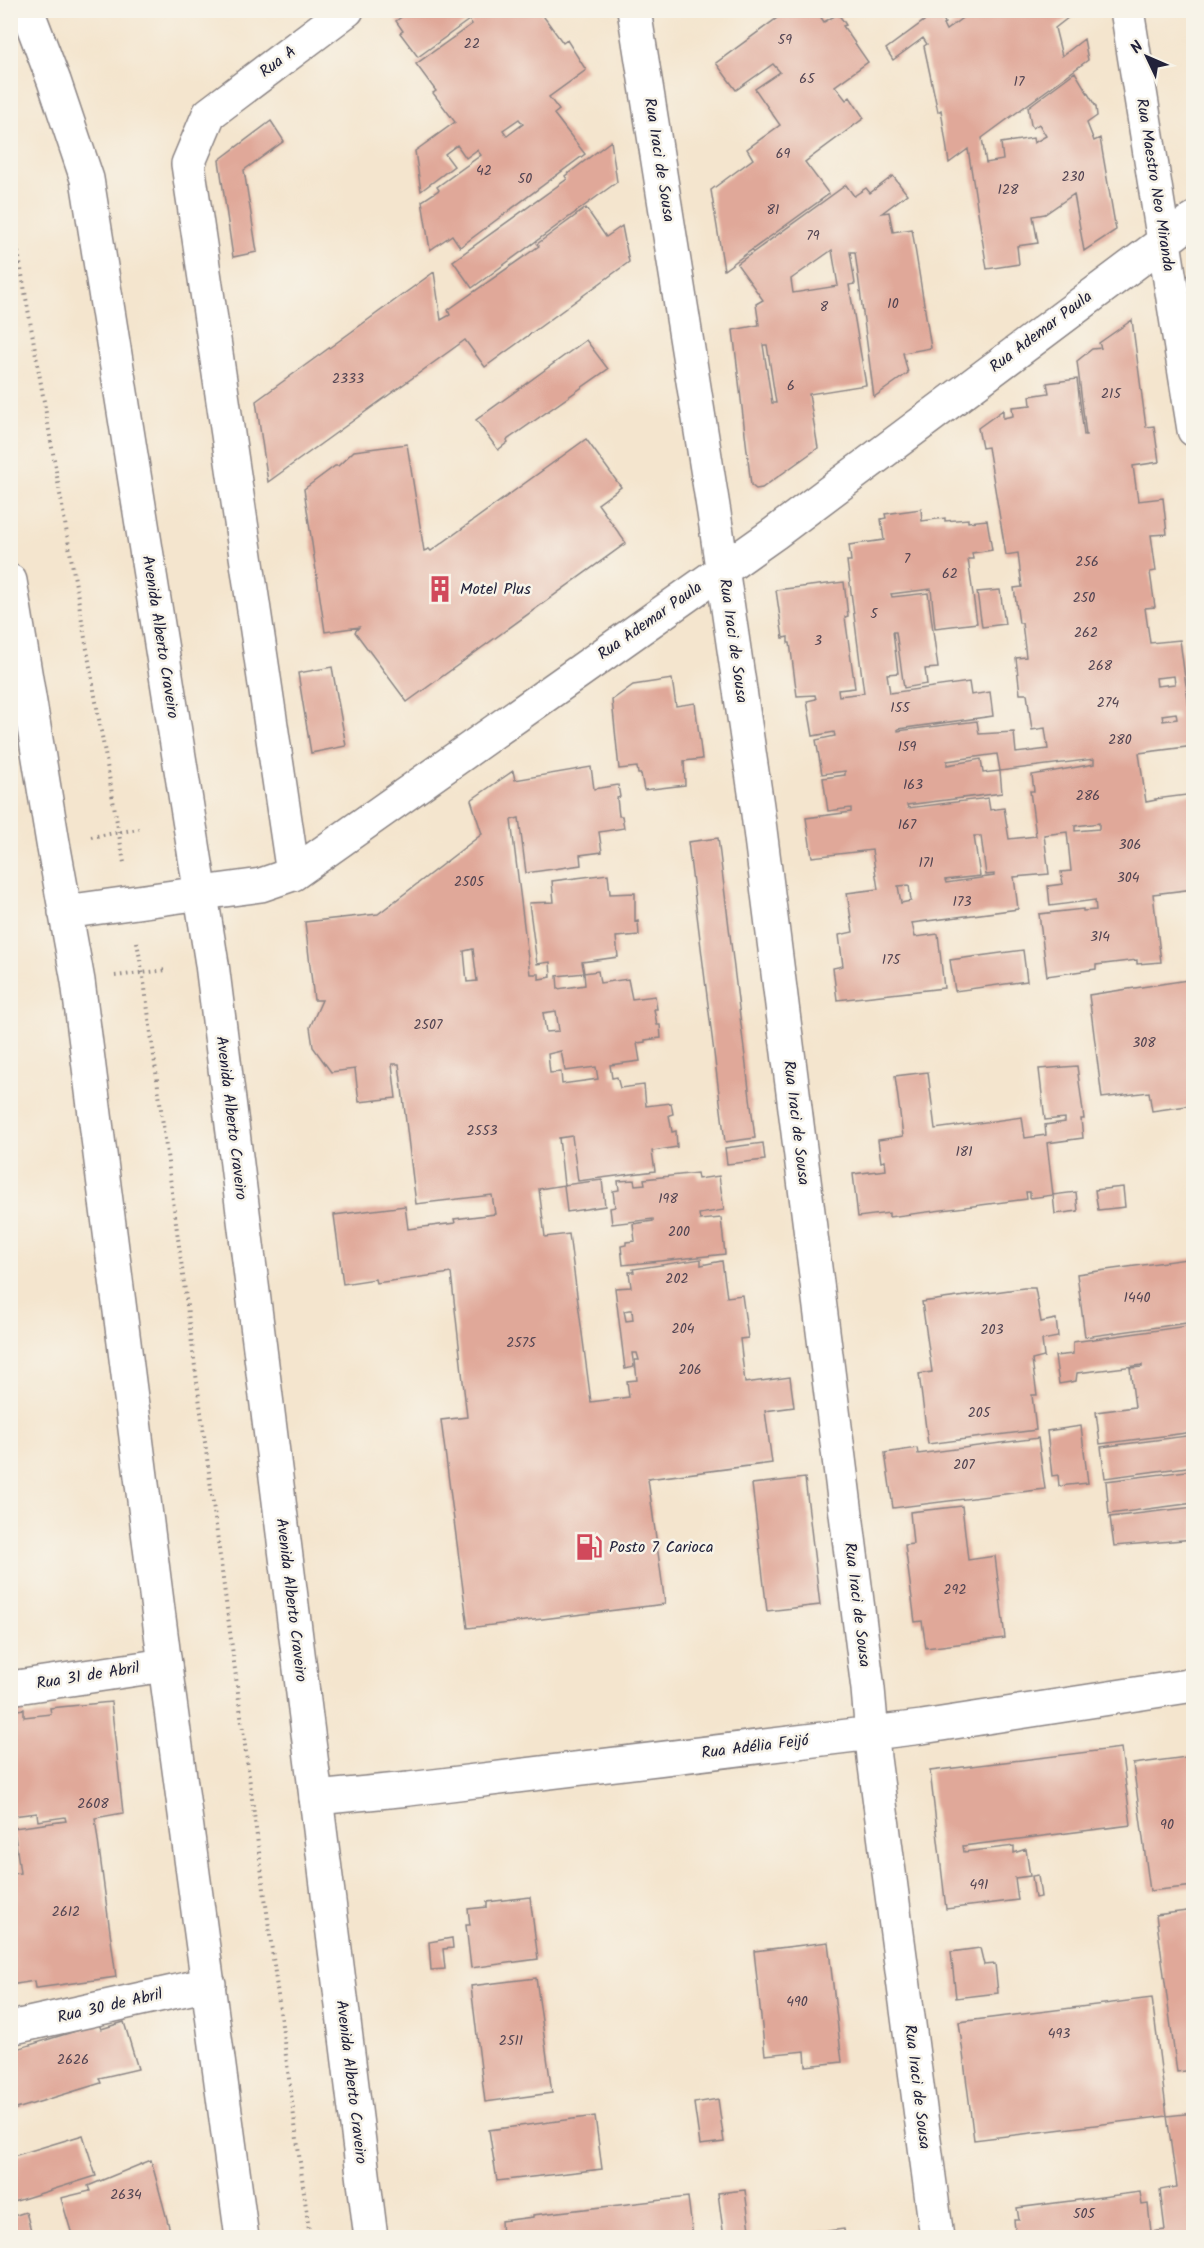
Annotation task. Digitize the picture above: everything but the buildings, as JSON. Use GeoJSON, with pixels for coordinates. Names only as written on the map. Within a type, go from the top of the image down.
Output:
{"type":"FeatureCollection","features":[{"type":"Feature","properties":{"kind":"street","name":"Avenida Alberto Craveiro"},"geometry":{"type":"LineString","coordinates":[[27,10],[87,179],[202,893],[371,2238]]}},
{"type":"Feature","properties":{"kind":"street","name":"Rua A"},"geometry":{"type":"LineString","coordinates":[[293,874],[188,164],[209,114],[347,10]]}},
{"type":"Feature","properties":{"kind":"street","name":"Rua Iraci de Sousa"},"geometry":{"type":"LineString","coordinates":[[634,10],[664,190],[758,818],[868,1689],[871,1733],[937,2238]]}},
{"type":"Feature","properties":{"kind":"street","name":"Rua Maestro Neo Miranda"},"geometry":{"type":"LineString","coordinates":[[1127,10],[1194,430]]}},
{"type":"Feature","properties":{"kind":"street","name":"Rua Ademar Paula"},"geometry":{"type":"LineString","coordinates":[[65,912],[261,885],[293,874],[784,526],[1194,219]]}},
{"type":"Feature","properties":{"kind":"street"},"geometry":{"type":"LineString","coordinates":[[10,582],[81,1005],[165,1665],[242,2238]]}},
{"type":"Feature","properties":{"kind":"street","name":"Rua 31 de Abril"},"geometry":{"type":"LineString","coordinates":[[10,1688],[165,1665]]}},
{"type":"Feature","properties":{"kind":"street","name":"Rua Adélia Feijó"},"geometry":{"type":"LineString","coordinates":[[316,1798],[409,1789],[871,1733],[1194,1685]]}},
{"type":"Feature","properties":{"kind":"street","name":"Rua 30 de Abril"},"geometry":{"type":"LineString","coordinates":[[10,2028],[209,1984]]}},
{"type":"Feature","properties":{"kind":"path"},"geometry":{"type":"LineString","coordinates":[[10,223],[16,240],[143,973],[310,2238]]}},
{"type":"Feature","properties":{"kind":"path"},"geometry":{"type":"LineString","coordinates":[[90,837],[139,829]]}},
{"type":"Feature","properties":{"kind":"path"},"geometry":{"type":"LineString","coordinates":[[114,976],[167,970]]}},
{"type":"Feature","properties":{"kind":"place","name":"Motel Plus"},"geometry":{"type":"Point","coordinates":[440,589]}},
{"type":"Feature","properties":{"kind":"place","name":"Posto 7 Carioca"},"geometry":{"type":"Point","coordinates":[589,1547]}}]}
